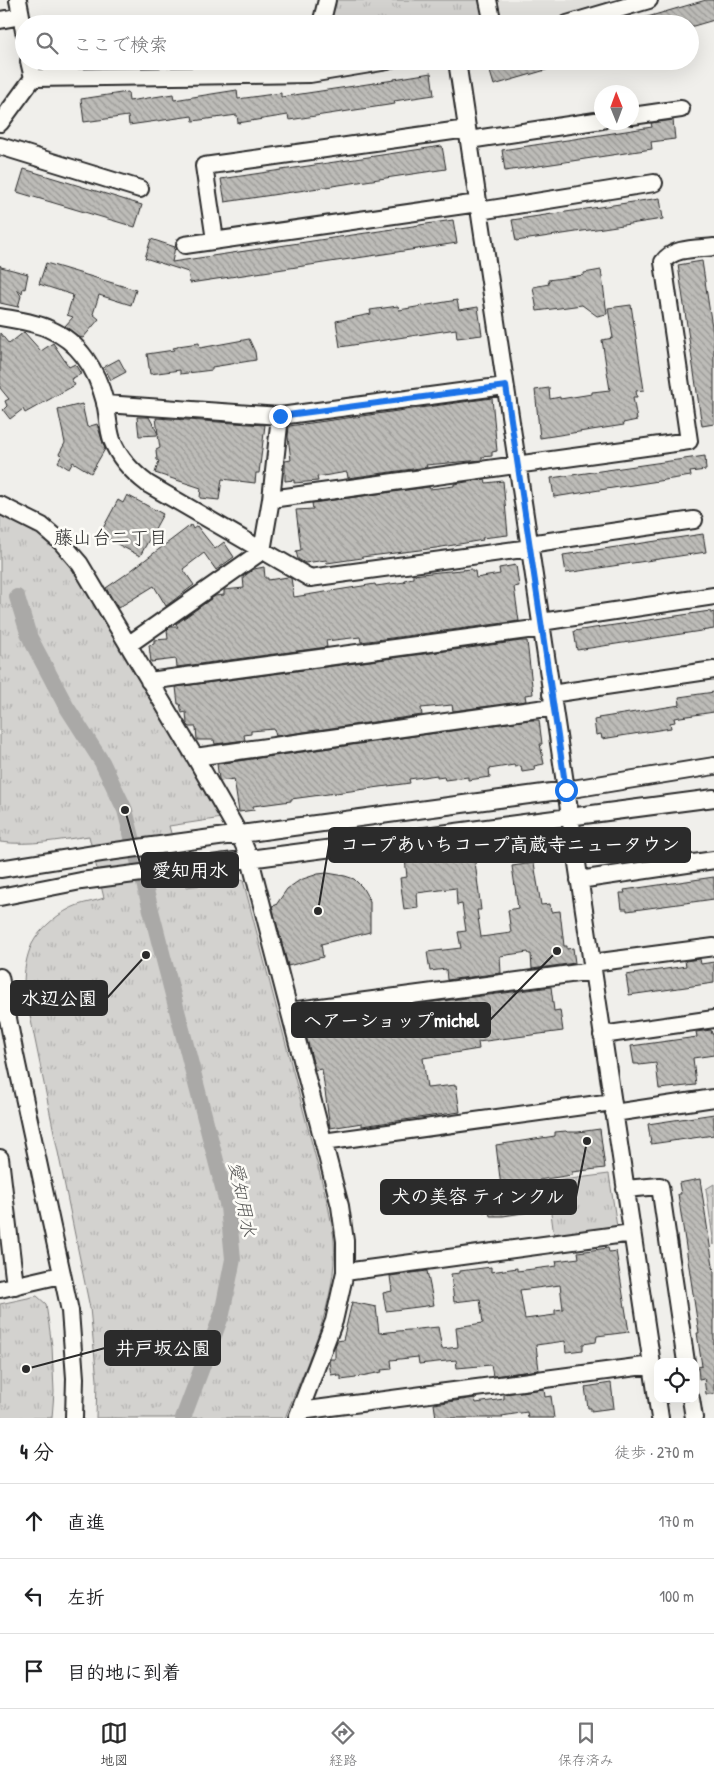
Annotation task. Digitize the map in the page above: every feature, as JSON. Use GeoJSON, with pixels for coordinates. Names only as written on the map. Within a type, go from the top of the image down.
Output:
{"type":"FeatureCollection","features":[{"type":"Feature","properties":{"kind":"street"},"geometry":{"type":"LineString","coordinates":[[323,15],[326,0]]}},
{"type":"Feature","properties":{"kind":"street"},"geometry":{"type":"LineString","coordinates":[[488,0],[491,15]]}},
{"type":"Feature","properties":{"kind":"street"},"geometry":{"type":"LineString","coordinates":[[598,15],[649,0]]}},
{"type":"Feature","properties":{"kind":"street"},"geometry":{"type":"LineString","coordinates":[[0,20],[15,17]]}},
{"type":"Feature","properties":{"kind":"street"},"geometry":{"type":"LineString","coordinates":[[0,123],[32,78],[31,70]]}},
{"type":"Feature","properties":{"kind":"street"},"geometry":{"type":"LineString","coordinates":[[32,78],[256,70]]}},
{"type":"Feature","properties":{"kind":"street"},"geometry":{"type":"LineString","coordinates":[[458,70],[660,1418]]}},
{"type":"Feature","properties":{"kind":"street"},"geometry":{"type":"LineString","coordinates":[[639,115],[681,109]]}},
{"type":"Feature","properties":{"kind":"street"},"geometry":{"type":"LineString","coordinates":[[215,240],[204,166],[594,121]]}},
{"type":"Feature","properties":{"kind":"street"},"geometry":{"type":"LineString","coordinates":[[0,146],[140,189]]}},
{"type":"Feature","properties":{"kind":"street"},"geometry":{"type":"LineString","coordinates":[[185,245],[654,183]]}},
{"type":"Feature","properties":{"kind":"street"},"geometry":{"type":"LineString","coordinates":[[271,499],[689,441],[663,262],[673,253],[714,247]]}},
{"type":"Feature","properties":{"kind":"street"},"geometry":{"type":"LineString","coordinates":[[0,317],[48,328],[70,342],[83,354],[93,370],[105,404],[112,440],[125,464],[136,475],[148,484],[310,578],[694,520]]}},
{"type":"Feature","properties":{"kind":"street"},"geometry":{"type":"LineString","coordinates":[[105,404],[280,416],[506,386]]}},
{"type":"Feature","properties":{"kind":"street"},"geometry":{"type":"LineString","coordinates":[[128,645],[262,551],[271,499],[280,416]]}},
{"type":"Feature","properties":{"kind":"street"},"geometry":{"type":"LineString","coordinates":[[0,505],[42,526],[62,543],[80,564],[195,757],[239,834],[250,859],[340,1206],[345,1241],[345,1272],[334,1321],[299,1414],[652,1364]]}},
{"type":"Feature","properties":{"kind":"street"},"geometry":{"type":"LineString","coordinates":[[149,681],[541,625],[714,596]]}},
{"type":"Feature","properties":{"kind":"street"},"geometry":{"type":"LineString","coordinates":[[195,757],[552,701],[714,670]]}},
{"type":"Feature","properties":{"kind":"street"},"geometry":{"type":"LineString","coordinates":[[0,869],[169,843],[566,790],[714,766]]}},
{"type":"Feature","properties":{"kind":"street"},"geometry":{"type":"LineString","coordinates":[[0,897],[107,878],[714,798]]}},
{"type":"Feature","properties":{"kind":"street"},"geometry":{"type":"LineString","coordinates":[[579,880],[714,860]]}},
{"type":"Feature","properties":{"kind":"street"},"geometry":{"type":"LineString","coordinates":[[290,1011],[592,967],[714,947]]}},
{"type":"Feature","properties":{"kind":"street"},"geometry":{"type":"LineString","coordinates":[[0,977],[70,1311],[75,1378],[74,1418]]}},
{"type":"Feature","properties":{"kind":"street"},"geometry":{"type":"LineString","coordinates":[[602,1035],[714,1019]]}},
{"type":"Feature","properties":{"kind":"street"},"geometry":{"type":"LineString","coordinates":[[323,1142],[714,1098]]}},
{"type":"Feature","properties":{"kind":"street"},"geometry":{"type":"LineString","coordinates":[[0,1158],[8,1287],[61,1275]]}},
{"type":"Feature","properties":{"kind":"street"},"geometry":{"type":"LineString","coordinates":[[625,1189],[660,1186],[685,1358]]}},
{"type":"Feature","properties":{"kind":"street"},"geometry":{"type":"LineString","coordinates":[[345,1272],[632,1233]]}},
{"type":"Feature","properties":{"kind":"street"},"geometry":{"type":"LineString","coordinates":[[692,1403],[694,1418]]}},
{"type":"Feature","properties":{"kind":"shaded area"},"geometry":{"type":"Polygon","coordinates":[[[496,0],[622,0],[571,15],[499,15],[496,0]]]}},
{"type":"Feature","properties":{"kind":"green space"},"geometry":{"type":"Polygon","coordinates":[[[336,0],[482,0],[484,15],[332,15],[336,0]]]}},
{"type":"Feature","properties":{"kind":"green space"},"geometry":{"type":"Polygon","coordinates":[[[0,513],[27,526],[48,542],[76,574],[222,818],[169,826],[186,887],[243,880],[328,1205],[334,1240],[334,1263],[326,1309],[285,1418],[96,1418],[97,1380],[90,1308],[24,986],[28,954],[40,932],[65,911],[81,904],[104,898],[89,836],[33,843],[0,842],[0,513]]]}},
{"type":"Feature","properties":{"kind":"green space"},"geometry":{"type":"Polygon","coordinates":[[[609,1174],[617,1227],[554,1236],[547,1182],[609,1174]]]}},
{"type":"Feature","properties":{"kind":"green space"},"geometry":{"type":"Polygon","coordinates":[[[714,1184],[714,1245],[706,1189],[714,1184]]]}},
{"type":"Feature","properties":{"kind":"green space"},"geometry":{"type":"Polygon","coordinates":[[[37,1296],[46,1304],[52,1346],[54,1392],[52,1418],[0,1418],[0,1304],[37,1296]]]}},
{"type":"Feature","properties":{"kind":"building"},"geometry":{"type":"Polygon","coordinates":[[[706,0],[714,0],[714,20],[699,24],[699,15],[654,15],[706,0]]]}},
{"type":"Feature","properties":{"kind":"building"},"geometry":{"type":"Polygon","coordinates":[[[490,70],[546,70],[494,85],[490,70]]]}},
{"type":"Feature","properties":{"kind":"building"},"geometry":{"type":"Polygon","coordinates":[[[431,73],[434,95],[394,101],[395,104],[289,120],[288,115],[238,123],[237,115],[193,121],[192,116],[129,125],[128,116],[84,122],[81,99],[128,92],[129,101],[173,94],[174,100],[237,90],[238,99],[281,93],[281,97],[431,73]]]}},
{"type":"Feature","properties":{"kind":"building"},"geometry":{"type":"Polygon","coordinates":[[[673,120],[675,139],[651,142],[652,149],[505,171],[502,150],[639,130],[652,127],[651,123],[673,120]]]}},
{"type":"Feature","properties":{"kind":"building"},"geometry":{"type":"Polygon","coordinates":[[[442,146],[446,169],[225,202],[221,179],[442,146]]]}},
{"type":"Feature","properties":{"kind":"building"},"geometry":{"type":"Polygon","coordinates":[[[24,169],[142,205],[135,227],[17,192],[24,169]]]}},
{"type":"Feature","properties":{"kind":"building"},"geometry":{"type":"Polygon","coordinates":[[[660,198],[663,219],[516,241],[512,220],[660,198]]]}},
{"type":"Feature","properties":{"kind":"building"},"geometry":{"type":"Polygon","coordinates":[[[453,220],[457,243],[190,283],[188,272],[145,258],[151,239],[175,247],[172,262],[453,220]]]}},
{"type":"Feature","properties":{"kind":"building"},"geometry":{"type":"Polygon","coordinates":[[[702,261],[714,340],[714,424],[702,426],[678,265],[702,261]]]}},
{"type":"Feature","properties":{"kind":"building"},"geometry":{"type":"Polygon","coordinates":[[[46,263],[136,290],[131,305],[99,295],[93,314],[99,319],[83,338],[79,337],[65,326],[73,317],[67,315],[73,295],[39,284],[46,263]]]}},
{"type":"Feature","properties":{"kind":"building"},"geometry":{"type":"Polygon","coordinates":[[[0,265],[1,267],[28,274],[25,289],[23,288],[22,293],[17,289],[21,296],[18,307],[0,303],[0,265]]]}},
{"type":"Feature","properties":{"kind":"building"},"geometry":{"type":"Polygon","coordinates":[[[601,270],[607,314],[597,316],[582,305],[537,311],[533,287],[549,284],[548,280],[584,275],[584,273],[601,270]]]}},
{"type":"Feature","properties":{"kind":"building"},"geometry":{"type":"Polygon","coordinates":[[[457,300],[459,310],[478,307],[482,335],[457,338],[456,329],[340,347],[336,321],[371,314],[370,310],[398,306],[399,310],[457,300]]]}},
{"type":"Feature","properties":{"kind":"building"},"geometry":{"type":"Polygon","coordinates":[[[631,305],[644,390],[636,391],[637,397],[633,397],[637,420],[623,423],[624,425],[540,438],[535,390],[549,388],[550,399],[560,397],[560,399],[610,390],[602,340],[613,338],[608,308],[631,305]]]}},
{"type":"Feature","properties":{"kind":"building"},"geometry":{"type":"Polygon","coordinates":[[[24,332],[41,351],[53,343],[69,367],[75,364],[81,374],[71,379],[75,385],[25,413],[23,409],[10,419],[3,410],[7,406],[5,401],[9,399],[0,388],[0,333],[9,344],[24,332]]]}},
{"type":"Feature","properties":{"kind":"building"},"geometry":{"type":"Polygon","coordinates":[[[249,339],[255,352],[256,360],[212,367],[212,370],[180,374],[180,370],[150,374],[147,354],[174,350],[173,348],[178,346],[199,343],[200,348],[249,339]]]}},
{"type":"Feature","properties":{"kind":"building"},"geometry":{"type":"Polygon","coordinates":[[[119,359],[126,372],[111,380],[104,367],[119,359]]]}},
{"type":"Feature","properties":{"kind":"building"},"geometry":{"type":"Polygon","coordinates":[[[492,398],[497,451],[492,452],[492,456],[482,457],[482,460],[426,465],[427,467],[348,478],[347,472],[317,477],[318,481],[294,483],[294,480],[285,481],[285,461],[291,460],[288,437],[289,426],[492,398]]]}},
{"type":"Feature","properties":{"kind":"building"},"geometry":{"type":"Polygon","coordinates":[[[82,404],[87,427],[97,424],[105,449],[91,473],[73,462],[69,469],[58,462],[62,455],[59,454],[65,443],[58,410],[82,404]]]}},
{"type":"Feature","properties":{"kind":"building"},"geometry":{"type":"Polygon","coordinates":[[[137,417],[149,417],[158,434],[156,418],[265,425],[259,473],[256,473],[255,483],[222,479],[219,500],[200,498],[201,488],[155,473],[159,461],[157,460],[156,450],[160,448],[158,435],[139,436],[137,417]]]}},
{"type":"Feature","properties":{"kind":"building"},"geometry":{"type":"Polygon","coordinates":[[[705,456],[706,470],[690,472],[691,476],[554,497],[551,478],[705,456]]]}},
{"type":"Feature","properties":{"kind":"building"},"geometry":{"type":"Polygon","coordinates":[[[485,479],[486,483],[503,481],[508,535],[482,538],[483,540],[436,548],[327,563],[326,560],[305,563],[298,559],[296,551],[301,550],[296,510],[313,509],[312,503],[429,487],[430,489],[454,486],[454,484],[485,479]]]}},
{"type":"Feature","properties":{"kind":"building"},"geometry":{"type":"Polygon","coordinates":[[[127,495],[163,514],[140,556],[104,537],[107,532],[102,530],[118,500],[123,503],[127,495]]]}},
{"type":"Feature","properties":{"kind":"building"},"geometry":{"type":"Polygon","coordinates":[[[191,525],[193,529],[197,526],[215,549],[224,542],[234,557],[216,570],[204,553],[183,569],[194,585],[166,606],[154,586],[118,608],[106,588],[191,525]]]}},
{"type":"Feature","properties":{"kind":"building"},"geometry":{"type":"Polygon","coordinates":[[[703,534],[706,552],[566,573],[563,555],[703,534]]]}},
{"type":"Feature","properties":{"kind":"building"},"geometry":{"type":"Polygon","coordinates":[[[516,565],[519,586],[514,587],[519,621],[361,642],[360,637],[326,641],[327,647],[177,667],[176,659],[151,662],[149,645],[154,644],[154,640],[168,639],[167,630],[170,627],[178,627],[176,624],[215,596],[224,595],[224,590],[244,588],[243,577],[254,569],[264,567],[265,578],[268,578],[268,580],[291,578],[294,597],[375,584],[376,586],[405,582],[404,580],[413,578],[413,575],[439,572],[472,569],[472,571],[475,571],[476,578],[500,574],[499,568],[516,565]]]}},
{"type":"Feature","properties":{"kind":"building"},"geometry":{"type":"Polygon","coordinates":[[[710,611],[711,613],[714,612],[714,629],[577,650],[574,631],[710,611]]]}},
{"type":"Feature","properties":{"kind":"building"},"geometry":{"type":"Polygon","coordinates":[[[527,641],[533,694],[525,695],[526,701],[453,711],[452,705],[421,708],[422,715],[276,736],[274,729],[251,731],[251,734],[244,735],[245,740],[215,744],[214,740],[197,740],[196,727],[189,727],[186,712],[182,713],[180,704],[178,704],[176,687],[527,641]]]}},
{"type":"Feature","properties":{"kind":"building"},"geometry":{"type":"Polygon","coordinates":[[[714,692],[714,712],[674,718],[675,722],[670,723],[671,728],[602,739],[601,734],[596,735],[594,720],[598,718],[680,705],[679,697],[714,692]]]}},
{"type":"Feature","properties":{"kind":"building"},"geometry":{"type":"Polygon","coordinates":[[[539,720],[542,744],[540,744],[544,764],[534,766],[535,770],[522,772],[521,766],[515,767],[514,765],[489,769],[490,777],[468,780],[468,777],[445,780],[444,777],[437,778],[437,775],[409,779],[410,783],[253,806],[254,810],[239,812],[234,779],[220,781],[219,779],[217,764],[539,720]]]}},
{"type":"Feature","properties":{"kind":"building"},"geometry":{"type":"Polygon","coordinates":[[[449,853],[449,856],[474,854],[481,910],[477,910],[481,937],[511,933],[508,910],[518,908],[512,866],[534,863],[541,905],[550,904],[551,912],[560,911],[564,946],[567,946],[567,949],[573,948],[575,963],[532,969],[531,954],[528,952],[500,956],[501,973],[447,980],[446,969],[430,971],[427,952],[461,948],[458,932],[466,931],[462,904],[457,905],[456,888],[417,893],[418,908],[404,910],[400,878],[407,877],[405,859],[449,853]]]}},
{"type":"Feature","properties":{"kind":"building"},"geometry":{"type":"Polygon","coordinates":[[[327,873],[354,879],[362,887],[370,901],[370,932],[321,944],[323,957],[288,966],[272,906],[276,905],[287,889],[300,880],[327,873]]]}},
{"type":"Feature","properties":{"kind":"building"},"geometry":{"type":"Polygon","coordinates":[[[714,877],[714,899],[627,911],[627,909],[622,909],[620,893],[625,893],[624,890],[714,877]]]}},
{"type":"Feature","properties":{"kind":"building"},"geometry":{"type":"Polygon","coordinates":[[[700,959],[701,964],[714,962],[714,983],[629,995],[626,975],[686,966],[685,961],[700,959]]]}},
{"type":"Feature","properties":{"kind":"building"},"geometry":{"type":"Polygon","coordinates":[[[551,987],[554,1011],[560,1010],[563,1031],[478,1042],[479,1049],[423,1058],[427,1088],[456,1085],[460,1112],[362,1126],[362,1123],[330,1128],[322,1069],[315,1070],[302,1020],[371,1010],[372,1020],[397,1017],[396,1007],[551,987]]]}},
{"type":"Feature","properties":{"kind":"building"},"geometry":{"type":"Polygon","coordinates":[[[711,1030],[712,1034],[714,1034],[714,1055],[693,1058],[696,1085],[659,1089],[656,1063],[634,1064],[631,1046],[697,1037],[696,1032],[711,1030]]]}},
{"type":"Feature","properties":{"kind":"building"},"geometry":{"type":"Polygon","coordinates":[[[714,1114],[714,1135],[651,1144],[648,1124],[714,1114]]]}},
{"type":"Feature","properties":{"kind":"building"},"geometry":{"type":"Polygon","coordinates":[[[600,1129],[605,1168],[572,1172],[572,1175],[539,1180],[543,1210],[503,1216],[490,1216],[489,1211],[483,1212],[482,1198],[502,1195],[496,1145],[555,1136],[555,1132],[578,1132],[600,1129]]]}},
{"type":"Feature","properties":{"kind":"building"},"geometry":{"type":"Polygon","coordinates":[[[700,1179],[714,1272],[714,1394],[706,1394],[704,1378],[699,1379],[699,1367],[702,1366],[697,1333],[699,1333],[678,1194],[681,1194],[679,1183],[700,1179]]]}},
{"type":"Feature","properties":{"kind":"building"},"geometry":{"type":"Polygon","coordinates":[[[608,1248],[609,1252],[616,1251],[629,1332],[597,1336],[596,1342],[583,1344],[583,1350],[566,1352],[565,1341],[536,1345],[539,1370],[493,1376],[491,1365],[457,1368],[456,1360],[419,1364],[418,1357],[391,1360],[392,1369],[381,1370],[382,1372],[356,1378],[341,1380],[341,1376],[337,1376],[337,1374],[331,1375],[329,1362],[330,1359],[335,1359],[337,1341],[343,1340],[352,1302],[376,1307],[379,1333],[438,1327],[442,1349],[458,1347],[456,1327],[483,1323],[480,1299],[454,1302],[451,1274],[491,1267],[491,1272],[517,1268],[517,1271],[557,1266],[556,1261],[579,1258],[578,1252],[608,1248]],[[560,1285],[520,1290],[525,1319],[555,1315],[555,1310],[563,1309],[560,1285]]]}},
{"type":"Feature","properties":{"kind":"building"},"geometry":{"type":"Polygon","coordinates":[[[427,1271],[434,1305],[386,1311],[383,1293],[392,1291],[390,1276],[427,1271]]]}},
{"type":"Feature","properties":{"kind":"building"},"geometry":{"type":"Polygon","coordinates":[[[611,1383],[614,1408],[591,1411],[591,1408],[588,1408],[585,1387],[611,1383]]]}},
{"type":"Feature","properties":{"kind":"building"},"geometry":{"type":"Polygon","coordinates":[[[544,1389],[545,1397],[551,1396],[554,1418],[528,1418],[527,1412],[502,1416],[503,1418],[436,1418],[434,1404],[475,1398],[476,1403],[504,1399],[504,1394],[544,1389]]]}},
{"type":"Feature","properties":{"kind":"waterway","name":"愛知用水"},"geometry":{"type":"LineString","coordinates":[[17,597],[29,636],[66,706],[102,762],[125,810],[228,1207],[233,1259],[222,1314],[183,1418]]}},
{"type":"Feature","properties":{"kind":"place","name":"愛知用水"},"geometry":{"type":"Point","coordinates":[125,810]}},
{"type":"Feature","properties":{"kind":"place","name":"コープあいちコープ高蔵寺ニュータウン"},"geometry":{"type":"Point","coordinates":[318,911]}},
{"type":"Feature","properties":{"kind":"place","name":"ヘアーショップmichel"},"geometry":{"type":"Point","coordinates":[557,951]}},
{"type":"Feature","properties":{"kind":"place","name":"水辺公園"},"geometry":{"type":"Point","coordinates":[146,955]}},
{"type":"Feature","properties":{"kind":"place","name":"犬の美容 ティンクル"},"geometry":{"type":"Point","coordinates":[587,1141]}},
{"type":"Feature","properties":{"kind":"place","name":"井戸坂公園"},"geometry":{"type":"Point","coordinates":[26,1369]}},
{"type":"Feature","properties":{"kind":"district","name":"藤山台二丁目"},"geometry":{"type":"Point","coordinates":[111,537]}},
{"type":"Feature","properties":{"kind":"route"},"geometry":{"type":"LineString","coordinates":[[280,416],[506,386],[566,790]]}}]}
